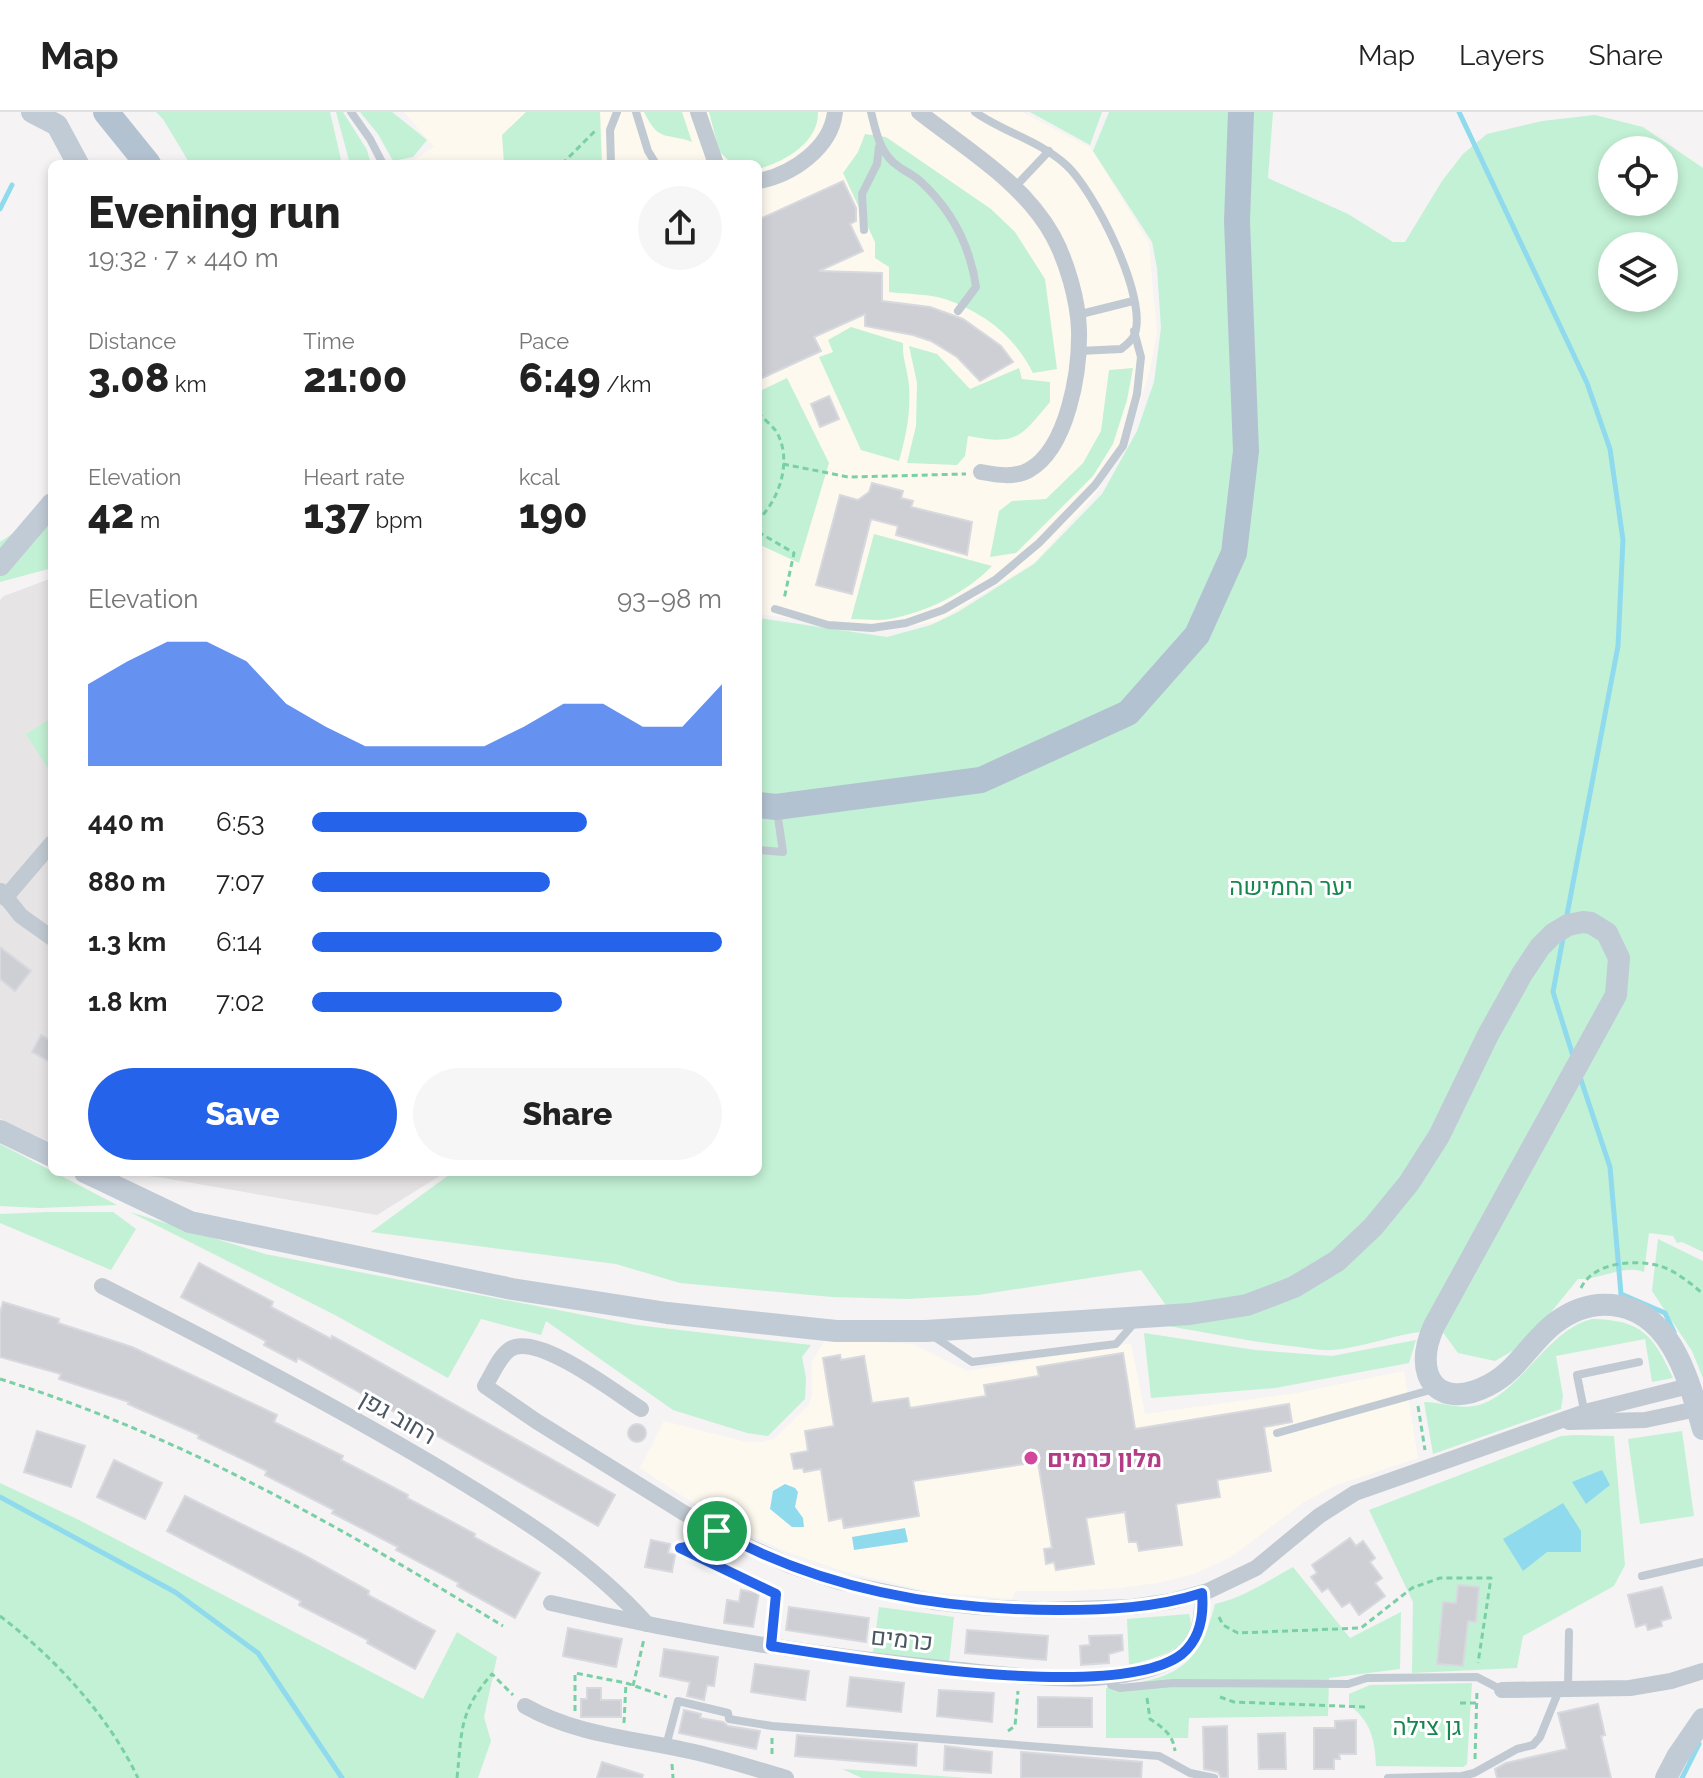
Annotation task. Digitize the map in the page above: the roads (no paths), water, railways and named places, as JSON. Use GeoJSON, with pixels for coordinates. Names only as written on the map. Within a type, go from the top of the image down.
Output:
{"type":"FeatureCollection","features":[{"type":"Feature","properties":{"kind":"main road"},"geometry":{"type":"LineString","coordinates":[[32,112],[57,125],[76,160]]}},
{"type":"Feature","properties":{"kind":"main road"},"geometry":{"type":"LineString","coordinates":[[106,112],[145,160]]}},
{"type":"Feature","properties":{"kind":"main road"},"geometry":{"type":"LineString","coordinates":[[767,806],[981,780],[1128,713],[1197,635],[1234,553],[1246,451],[1237,221],[1241,112]]}},
{"type":"Feature","properties":{"kind":"main road"},"geometry":{"type":"LineString","coordinates":[[0,565],[48,509]]}},
{"type":"Feature","properties":{"kind":"main road"},"geometry":{"type":"LineString","coordinates":[[93,1176],[190,1222],[512,1289],[667,1313],[836,1331],[926,1331],[1190,1314],[1247,1305],[1294,1287],[1337,1261],[1373,1227],[1409,1183],[1439,1136],[1488,1035],[1534,955],[1560,929],[1575,923],[1591,923],[1607,933],[1617,949],[1620,968],[1616,995],[1434,1326],[1424,1357],[1430,1381],[1438,1388],[1462,1394],[1492,1384],[1508,1372],[1553,1324],[1569,1314],[1601,1304],[1617,1305],[1646,1317],[1670,1343],[1700,1419]]}},
{"type":"Feature","properties":{"kind":"main road"},"geometry":{"type":"LineString","coordinates":[[0,1131],[48,1154]]}},
{"type":"Feature","properties":{"kind":"main road"},"geometry":{"type":"LineString","coordinates":[[1666,1778],[1699,1730]]}},
{"type":"Feature","properties":{"kind":"street"},"geometry":{"type":"LineString","coordinates":[[698,112],[715,160]]}},
{"type":"Feature","properties":{"kind":"street"},"geometry":{"type":"LineString","coordinates":[[919,112],[1015,187],[1035,208],[1054,237],[1066,268],[1077,315],[1078,351],[1074,387],[1052,447],[1028,471],[999,476],[981,472]]}},
{"type":"Feature","properties":{"kind":"street"},"geometry":{"type":"LineString","coordinates":[[762,180],[808,159],[821,146],[838,113]]}},
{"type":"Feature","properties":{"kind":"street"},"geometry":{"type":"LineString","coordinates":[[48,847],[2,894],[21,916],[48,935]]}},
{"type":"Feature","properties":{"kind":"street","name":"רחוב גפן"},"geometry":{"type":"LineString","coordinates":[[102,1286],[276,1375],[506,1509],[590,1567],[647,1624]]}},
{"type":"Feature","properties":{"kind":"street"},"geometry":{"type":"LineString","coordinates":[[641,1409],[556,1356],[527,1345],[508,1351],[485,1386],[545,1427],[717,1531],[769,1557],[839,1582],[956,1605],[1022,1610],[1088,1610],[1152,1605],[1205,1592],[1256,1568],[1319,1516],[1346,1499],[1560,1421],[1586,1418],[1700,1419]]}},
{"type":"Feature","properties":{"kind":"street"},"geometry":{"type":"LineString","coordinates":[[1586,1418],[1689,1386]]}},
{"type":"Feature","properties":{"kind":"street","name":"כרמים"},"geometry":{"type":"LineString","coordinates":[[551,1603],[771,1646],[897,1663],[1071,1678],[1145,1670],[1182,1654],[1199,1630],[1205,1592]]}},
{"type":"Feature","properties":{"kind":"street"},"geometry":{"type":"LineString","coordinates":[[1502,1690],[1630,1688],[1671,1681],[1703,1671]]}},
{"type":"Feature","properties":{"kind":"street"},"geometry":{"type":"LineString","coordinates":[[525,1706],[545,1718],[575,1728],[779,1776]]}},
{"type":"Feature","properties":{"kind":"lane"},"geometry":{"type":"LineString","coordinates":[[351,112],[381,160]]}},
{"type":"Feature","properties":{"kind":"lane"},"geometry":{"type":"LineString","coordinates":[[611,160],[610,130],[617,112]]}},
{"type":"Feature","properties":{"kind":"lane"},"geometry":{"type":"LineString","coordinates":[[636,112],[654,160]]}},
{"type":"Feature","properties":{"kind":"lane"},"geometry":{"type":"LineString","coordinates":[[864,230],[862,194],[877,164],[879,144],[871,112]]}},
{"type":"Feature","properties":{"kind":"lane"},"geometry":{"type":"LineString","coordinates":[[975,112],[1049,151],[1068,166],[1092,196],[1106,222],[1133,301],[1136,320],[1134,337],[1121,349],[1078,351]]}},
{"type":"Feature","properties":{"kind":"lane"},"geometry":{"type":"LineString","coordinates":[[879,144],[895,165],[917,178],[946,209],[964,240],[976,287],[958,311]]}},
{"type":"Feature","properties":{"kind":"lane"},"geometry":{"type":"LineString","coordinates":[[1015,187],[1049,151]]}},
{"type":"Feature","properties":{"kind":"lane"},"geometry":{"type":"LineString","coordinates":[[1077,315],[1133,301]]}},
{"type":"Feature","properties":{"kind":"lane"},"geometry":{"type":"LineString","coordinates":[[779,610],[828,625],[872,628],[906,623],[943,610],[995,580],[1039,543],[1095,485],[1123,446],[1137,394],[1141,357],[1134,331]]}},
{"type":"Feature","properties":{"kind":"lane"},"geometry":{"type":"LineString","coordinates":[[762,850],[783,852],[767,806]]}},
{"type":"Feature","properties":{"kind":"lane"},"geometry":{"type":"LineString","coordinates":[[926,1331],[972,1362],[1116,1344],[1140,1317]]}},
{"type":"Feature","properties":{"kind":"lane"},"geometry":{"type":"LineString","coordinates":[[1586,1418],[1577,1375],[1639,1362]]}},
{"type":"Feature","properties":{"kind":"lane"},"geometry":{"type":"LineString","coordinates":[[1277,1433],[1438,1388]]}},
{"type":"Feature","properties":{"kind":"lane"},"geometry":{"type":"LineString","coordinates":[[1642,1576],[1703,1562]]}},
{"type":"Feature","properties":{"kind":"lane"},"geometry":{"type":"LineString","coordinates":[[1388,1778],[1462,1776],[1474,1773],[1517,1749],[1533,1745],[1564,1689],[1569,1632]]}},
{"type":"Feature","properties":{"kind":"lane"},"geometry":{"type":"LineString","coordinates":[[1110,1676],[1111,1685],[1115,1688],[1183,1684],[1348,1684],[1367,1678],[1477,1677],[1502,1690]]}},
{"type":"Feature","properties":{"kind":"lane"},"geometry":{"type":"LineString","coordinates":[[666,1747],[678,1701],[728,1713],[729,1719],[772,1726],[1159,1756],[1190,1773],[1214,1778]]}},
{"type":"Feature","properties":{"kind":"water"},"geometry":{"type":"Polygon","coordinates":[[[1602,1470],[1610,1485],[1586,1504],[1572,1482],[1602,1470]]]}},
{"type":"Feature","properties":{"kind":"water"},"geometry":{"type":"Polygon","coordinates":[[[785,1484],[798,1492],[795,1507],[803,1518],[804,1527],[792,1527],[770,1509],[773,1491],[785,1484]]]}},
{"type":"Feature","properties":{"kind":"water"},"geometry":{"type":"Polygon","coordinates":[[[1563,1503],[1581,1531],[1581,1552],[1547,1552],[1523,1571],[1503,1539],[1563,1503]]]}},
{"type":"Feature","properties":{"kind":"water"},"geometry":{"type":"Polygon","coordinates":[[[905,1528],[908,1542],[854,1550],[852,1537],[905,1528]]]}},
{"type":"Feature","properties":{"kind":"waterway"},"geometry":{"type":"LineString","coordinates":[[1459,112],[1587,383],[1610,449],[1623,540],[1618,646],[1566,920]]}},
{"type":"Feature","properties":{"kind":"waterway"},"geometry":{"type":"LineString","coordinates":[[0,209],[12,185]]}},
{"type":"Feature","properties":{"kind":"waterway"},"geometry":{"type":"LineString","coordinates":[[1563,938],[1553,992],[1573,1056]]}},
{"type":"Feature","properties":{"kind":"waterway"},"geometry":{"type":"LineString","coordinates":[[1580,1077],[1610,1167],[1621,1294],[1665,1313],[1674,1332]]}},
{"type":"Feature","properties":{"kind":"waterway"},"geometry":{"type":"LineString","coordinates":[[0,1497],[175,1592],[258,1653],[342,1778]]}},
{"type":"Feature","properties":{"kind":"waterway"},"geometry":{"type":"LineString","coordinates":[[1682,1778],[1699,1744]]}},
{"type":"Feature","properties":{"kind":"place","name":"מלון כרמים"},"geometry":{"type":"Point","coordinates":[1031,1458]}},
{"type":"Feature","properties":{"kind":"park label","name":"יער החמישה"},"geometry":{"type":"Point","coordinates":[1291,886]}},
{"type":"Feature","properties":{"kind":"park label","name":"גן צילה"},"geometry":{"type":"Point","coordinates":[1427,1726]}}]}
